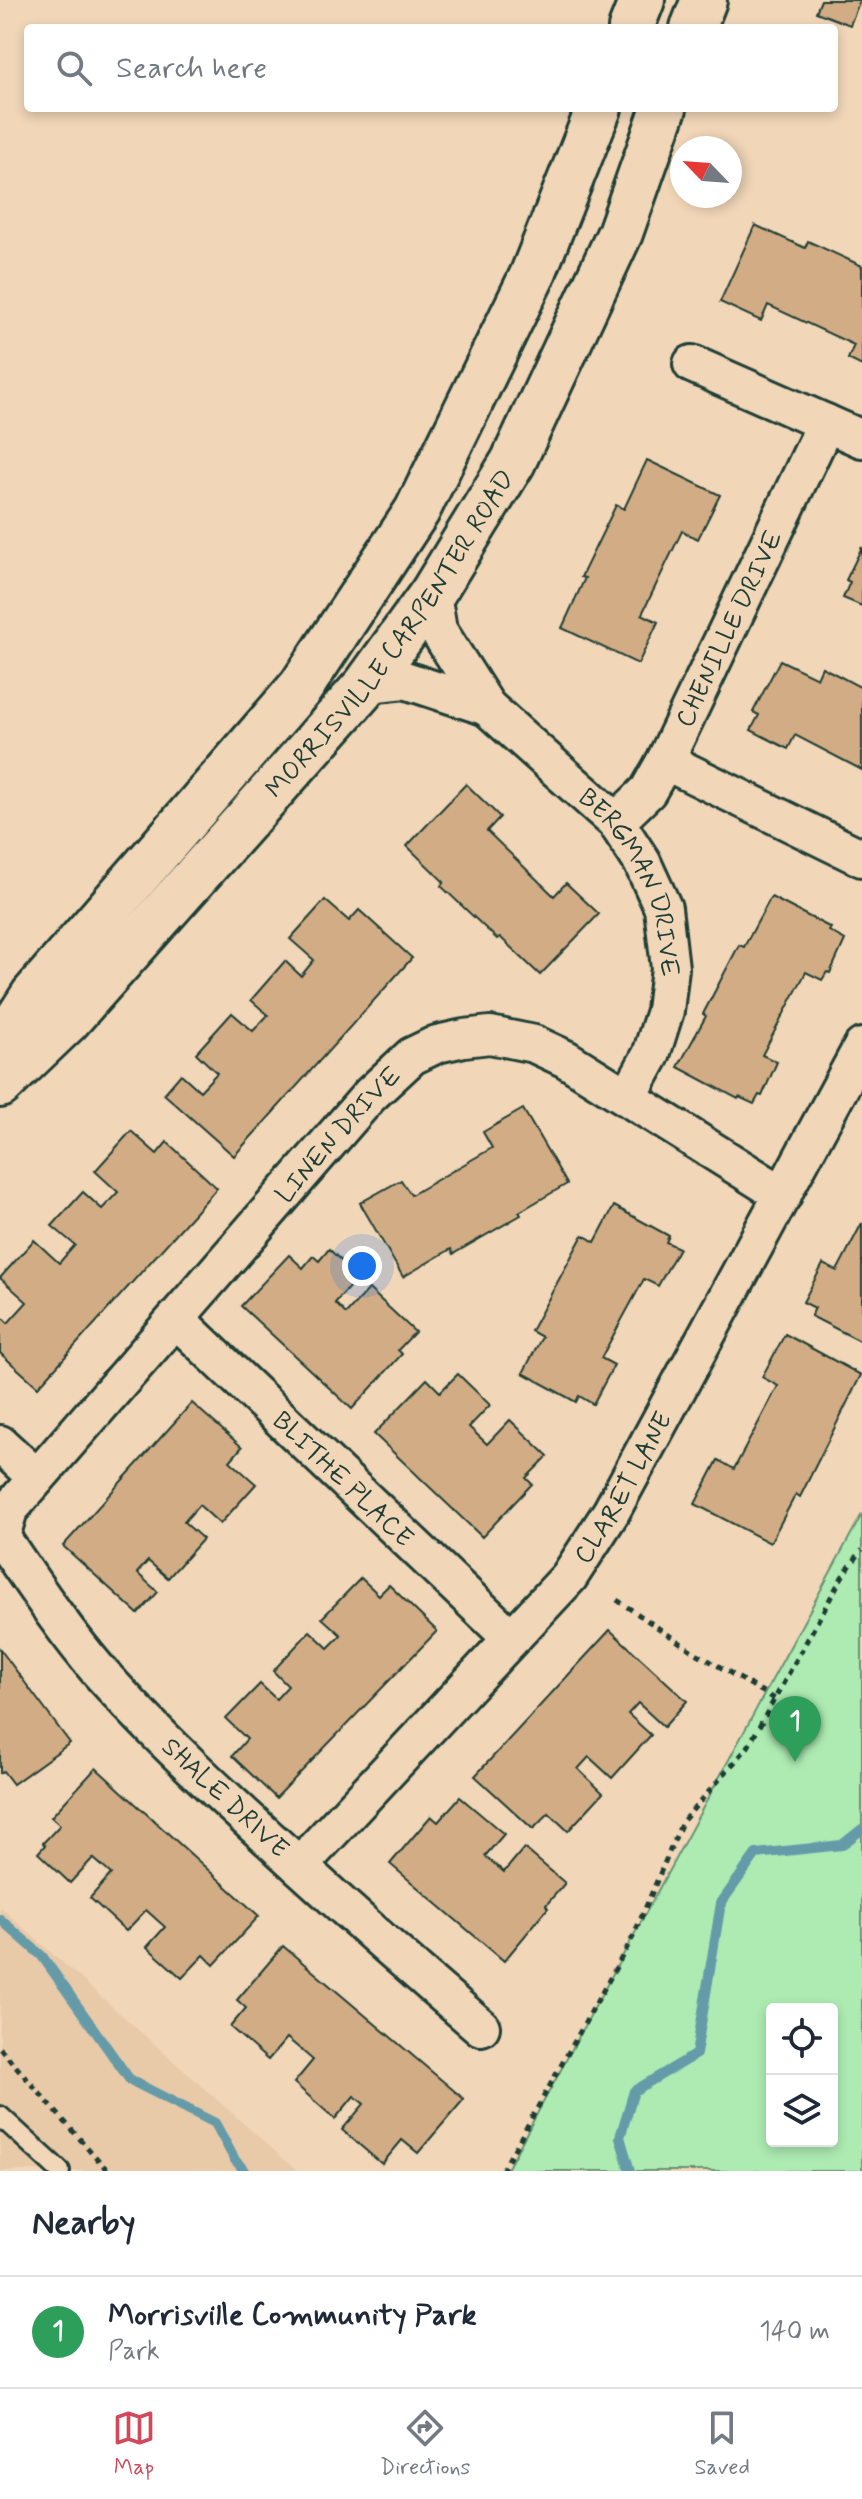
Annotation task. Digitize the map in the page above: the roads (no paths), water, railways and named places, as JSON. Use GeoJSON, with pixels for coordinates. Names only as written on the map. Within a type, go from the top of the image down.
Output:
{"type":"FeatureCollection","features":[{"type":"Feature","properties":{"kind":"main road"},"geometry":{"type":"LineString","coordinates":[[633,24],[642,0]]}},
{"type":"Feature","properties":{"kind":"main road"},"geometry":{"type":"LineString","coordinates":[[695,24],[704,0]]}},
{"type":"Feature","properties":{"kind":"main road","name":"MORRISVILLE CARPENTER ROAD"},"geometry":{"type":"LineString","coordinates":[[0,1047],[33,996],[301,687],[417,511],[532,276],[597,112]]}},
{"type":"Feature","properties":{"kind":"main road","name":"MORRISVILLE CARPENTER ROAD"},"geometry":{"type":"LineString","coordinates":[[0,1085],[67,1021],[367,684],[432,594],[513,462],[620,233],[663,112]]}},
{"type":"Feature","properties":{"kind":"street"},"geometry":{"type":"LineString","coordinates":[[692,364],[862,439]]}},
{"type":"Feature","properties":{"kind":"street","name":"CHENILLE DRIVE"},"geometry":{"type":"LineString","coordinates":[[616,822],[648,791],[665,761],[826,423]]}},
{"type":"Feature","properties":{"kind":"street","name":"BERGMAN DRIVE"},"geometry":{"type":"LineString","coordinates":[[432,594],[438,630],[487,707],[616,822],[642,862],[663,908],[670,968],[665,1011],[651,1055],[628,1097]]}},
{"type":"Feature","properties":{"kind":"street","name":"BERGMAN DRIVE"},"geometry":{"type":"LineString","coordinates":[[367,684],[405,680],[487,707]]}},
{"type":"Feature","properties":{"kind":"street"},"geometry":{"type":"LineString","coordinates":[[665,761],[862,858]]}},
{"type":"Feature","properties":{"kind":"street","name":"LINEN DRIVE"},"geometry":{"type":"LineString","coordinates":[[1,1537],[9,1510],[36,1477],[177,1320],[370,1095],[412,1056],[437,1044],[490,1035],[534,1044],[566,1059],[783,1195]]}},
{"type":"Feature","properties":{"kind":"street","name":"CLARET LANE"},"geometry":{"type":"LineString","coordinates":[[299,1866],[569,1577],[611,1512],[862,1047]]}},
{"type":"Feature","properties":{"kind":"street","name":"BLITHE PLACE"},"geometry":{"type":"LineString","coordinates":[[177,1320],[511,1638]]}},
{"type":"Feature","properties":{"kind":"street"},"geometry":{"type":"LineString","coordinates":[[0,1444],[36,1477]]}},
{"type":"Feature","properties":{"kind":"street","name":"SHALE DRIVE"},"geometry":{"type":"LineString","coordinates":[[1,1537],[98,1670],[173,1749],[369,1931],[481,2027]]}},
{"type":"Feature","properties":{"kind":"lane"},"geometry":{"type":"LineString","coordinates":[[0,2116],[60,2171]]}},
{"type":"Feature","properties":{"kind":"waterway"},"geometry":{"type":"LineString","coordinates":[[630,2171],[620,2137],[634,2091],[696,2054],[721,1903],[756,1854],[842,1845],[862,1829]]}},
{"type":"Feature","properties":{"kind":"waterway"},"geometry":{"type":"LineString","coordinates":[[0,1919],[42,1956],[130,2080],[215,2123],[235,2160],[245,2171]]}},
{"type":"Feature","properties":{"kind":"place","name":"Morrisville Community Park"},"geometry":{"type":"Point","coordinates":[795,1762]}}]}
